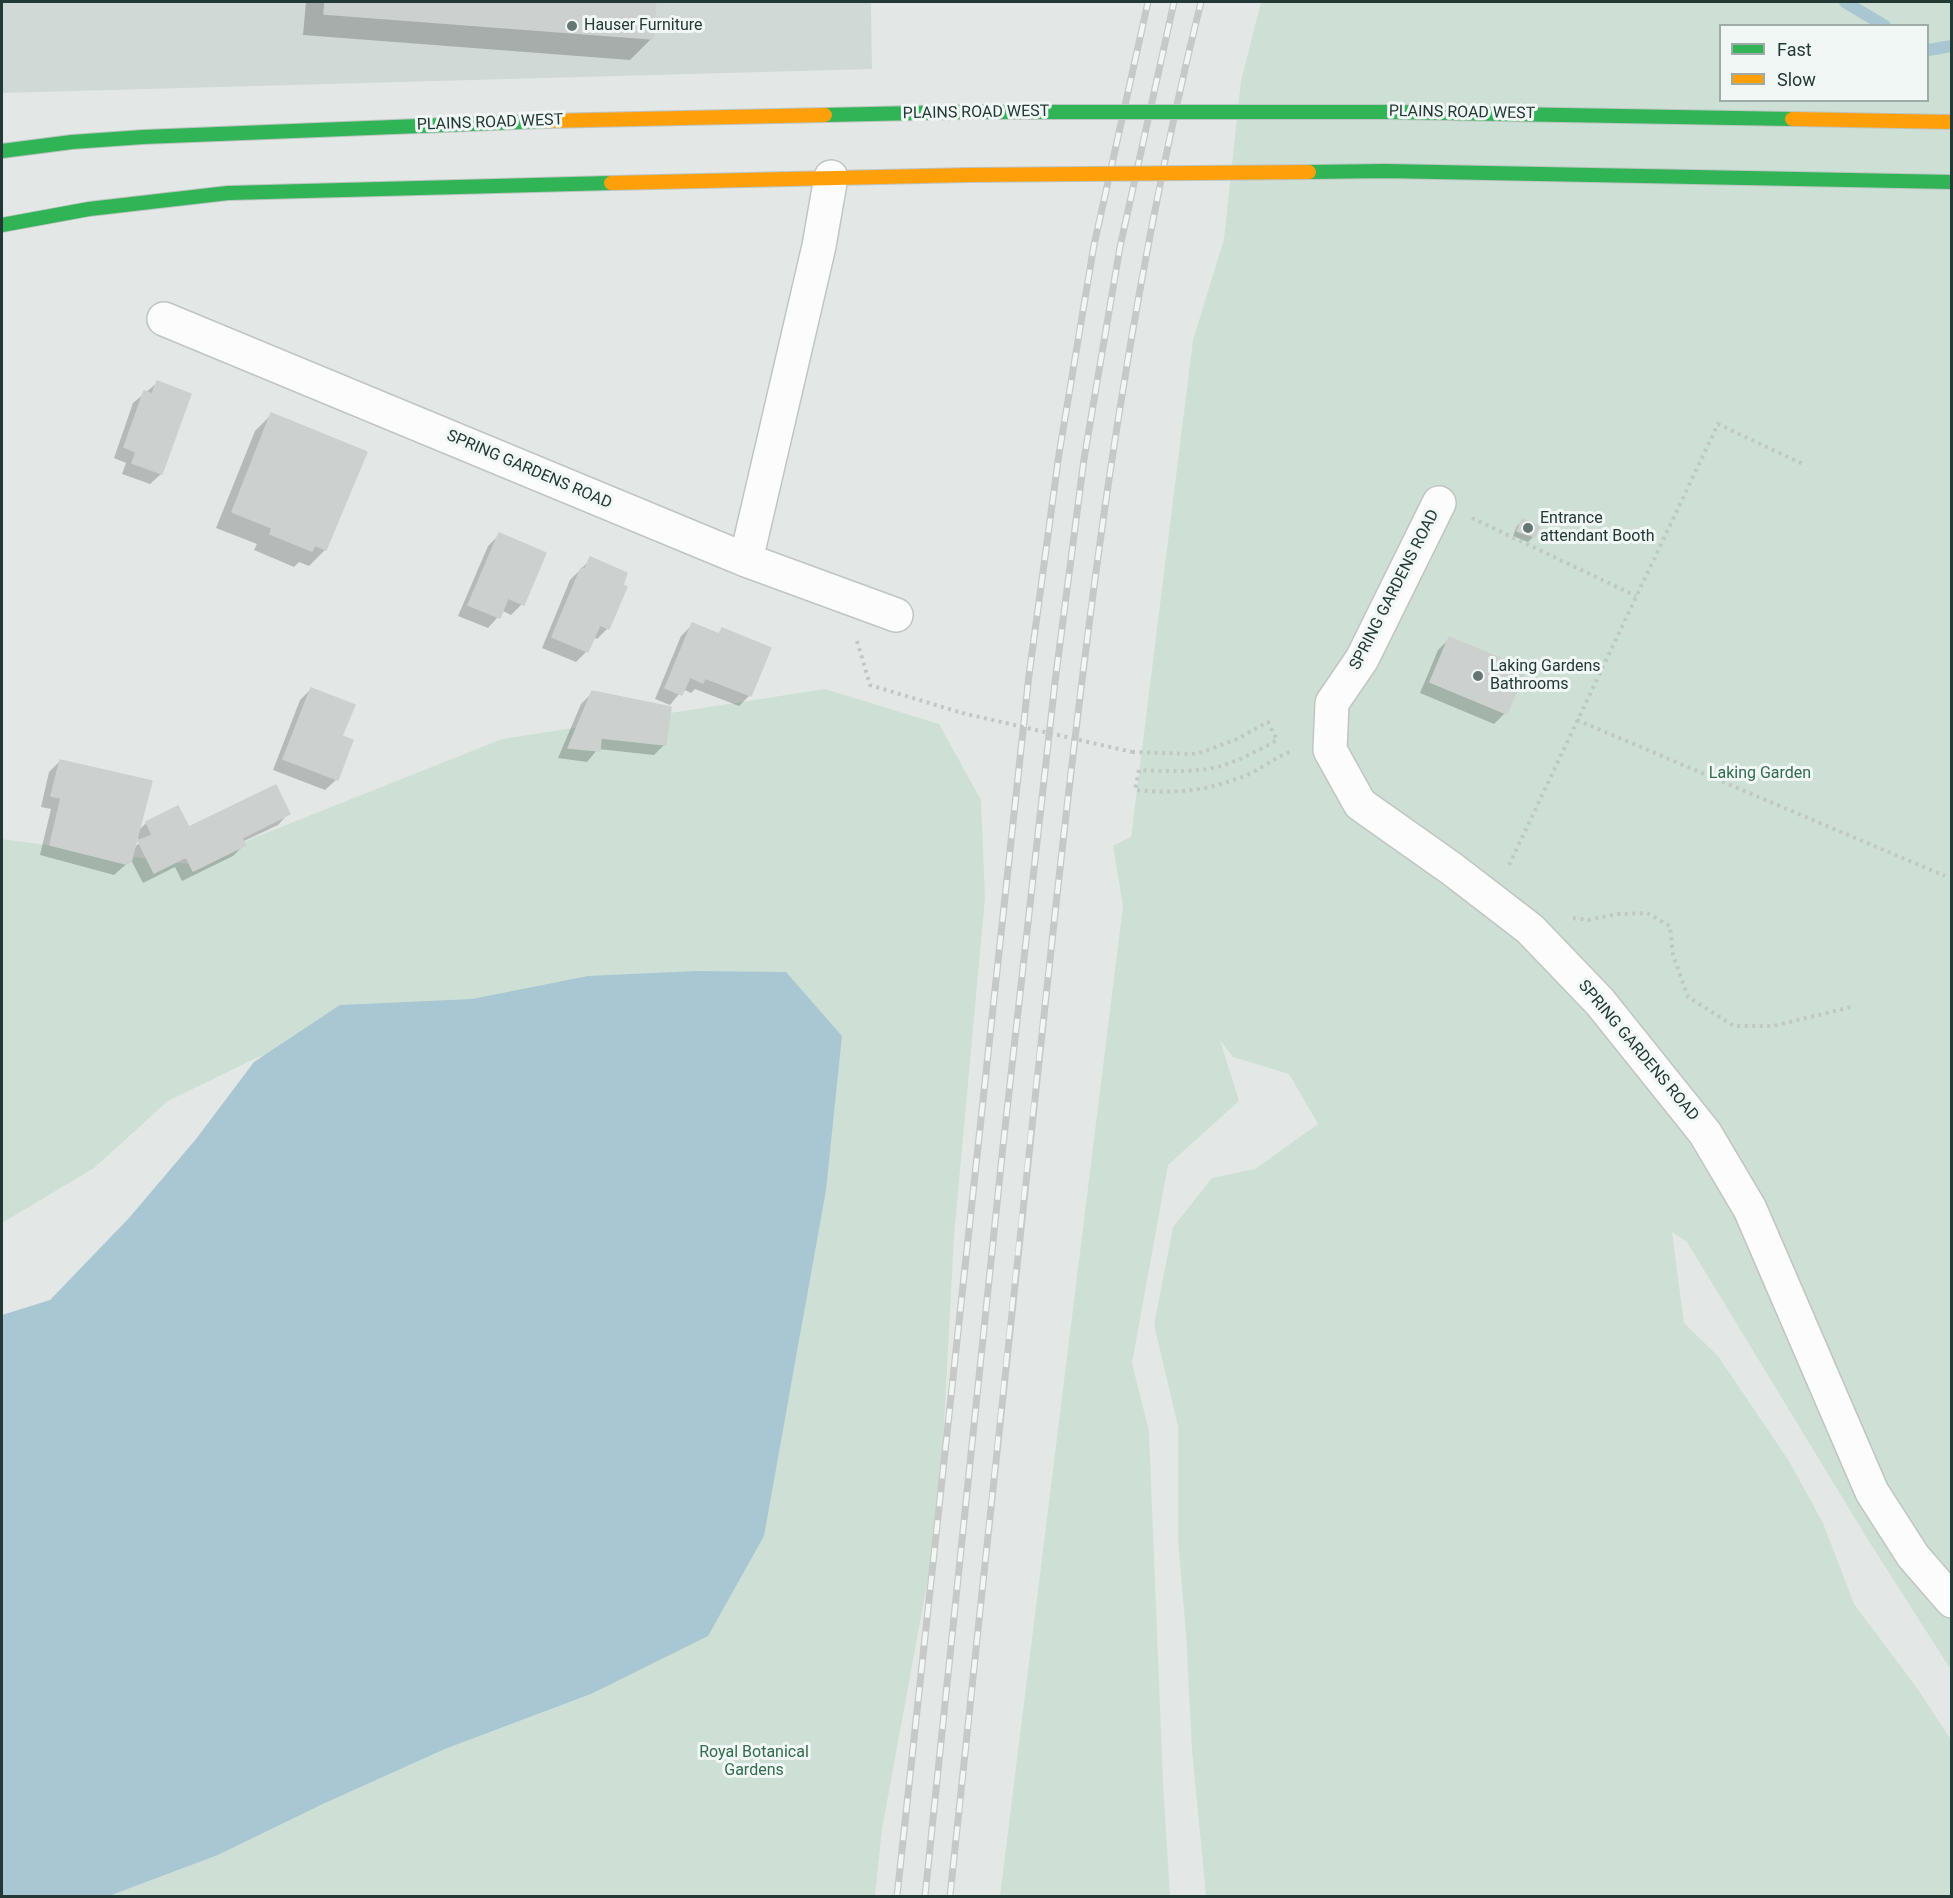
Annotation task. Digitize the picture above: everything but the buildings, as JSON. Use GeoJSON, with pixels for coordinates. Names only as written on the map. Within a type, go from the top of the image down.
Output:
{"type":"FeatureCollection","features":[{"type":"Feature","properties":{"kind":"main road","name":"PLAINS ROAD WEST"},"geometry":{"type":"LineString","coordinates":[[2,151],[48,143],[326,128],[962,112],[1389,111],[1952,122]]}},
{"type":"Feature","properties":{"kind":"main road"},"geometry":{"type":"LineString","coordinates":[[2,225],[90,209],[228,193],[831,177],[1385,171],[1952,182]]}},
{"type":"Feature","properties":{"kind":"street"},"geometry":{"type":"LineString","coordinates":[[746,560],[819,246],[831,177]]}},
{"type":"Feature","properties":{"kind":"street","name":"SPRING GARDENS ROAD"},"geometry":{"type":"LineString","coordinates":[[164,319],[746,560],[896,615]]}},
{"type":"Feature","properties":{"kind":"street","name":"SPRING GARDENS ROAD"},"geometry":{"type":"LineString","coordinates":[[1439,503],[1362,659],[1332,703],[1330,750],[1360,804],[1452,869],[1538,937],[1600,1002],[1705,1133],[1750,1209],[1872,1492],[1913,1556],[1952,1601]]}},
{"type":"Feature","properties":{"kind":"path"},"geometry":{"type":"LineString","coordinates":[[1515,872],[1508,865],[1718,424],[1805,465]]}},
{"type":"Feature","properties":{"kind":"path"},"geometry":{"type":"LineString","coordinates":[[1439,503],[1636,596]]}},
{"type":"Feature","properties":{"kind":"path"},"geometry":{"type":"LineString","coordinates":[[854,631],[870,685],[962,712],[1132,752],[1196,754],[1235,740],[1268,722],[1277,740],[1239,758],[1202,770],[1139,770],[1135,790],[1164,793],[1190,792],[1248,774],[1286,753]]}},
{"type":"Feature","properties":{"kind":"path"},"geometry":{"type":"LineString","coordinates":[[1577,720],[1945,876]]}},
{"type":"Feature","properties":{"kind":"path"},"geometry":{"type":"LineString","coordinates":[[1569,917],[1588,920],[1617,914],[1647,913],[1670,926],[1673,955],[1688,996],[1734,1026],[1773,1026],[1851,1007]]}},
{"type":"Feature","properties":{"kind":"shaded area"},"geometry":{"type":"Polygon","coordinates":[[[2,2],[871,2],[872,69],[2,93],[2,2]]]}},
{"type":"Feature","properties":{"kind":"green space","name":"Laking Garden"},"geometry":{"type":"Polygon","coordinates":[[[1261,2],[1951,2],[1951,1670],[1865,1535],[1687,1242],[1672,1232],[1684,1323],[1718,1356],[1789,1461],[1823,1523],[1854,1604],[1917,1688],[1951,1740],[1951,1896],[1206,1896],[1192,1750],[1178,1540],[1178,1426],[1154,1325],[1173,1227],[1212,1178],[1255,1169],[1318,1124],[1289,1074],[1233,1057],[1220,1040],[1239,1101],[1168,1165],[1132,1363],[1149,1431],[1163,1782],[1170,1896],[1000,1896],[1123,906],[1113,846],[1131,837],[1193,340],[1224,239],[1241,81],[1261,2]]]}},
{"type":"Feature","properties":{"kind":"green space","name":"Royal Botanical Gardens"},"geometry":{"type":"Polygon","coordinates":[[[825,689],[939,724],[981,800],[985,898],[954,1236],[939,1519],[882,1829],[875,1896],[109,1896],[218,1855],[445,1749],[591,1694],[788,1401],[803,1318],[483,998],[256,1058],[168,1101],[94,1168],[2,1223],[2,839],[188,864],[502,739],[825,689]]]}},
{"type":"Feature","properties":{"kind":"water"},"geometry":{"type":"Polygon","coordinates":[[[696,971],[786,972],[842,1036],[826,1190],[764,1536],[708,1636],[591,1694],[445,1749],[218,1855],[109,1896],[2,1896],[2,1315],[50,1300],[129,1218],[196,1139],[254,1062],[340,1005],[472,999],[588,976],[696,971]]]}},
{"type":"Feature","properties":{"kind":"waterway"},"geometry":{"type":"LineString","coordinates":[[1845,2],[1882,24]]}},
{"type":"Feature","properties":{"kind":"waterway"},"geometry":{"type":"LineString","coordinates":[[1929,50],[1952,46]]}},
{"type":"Feature","properties":{"kind":"railway"},"geometry":{"type":"LineString","coordinates":[[897,1896],[1029,675],[1059,454],[1094,245],[1148,2]]}},
{"type":"Feature","properties":{"kind":"railway"},"geometry":{"type":"LineString","coordinates":[[925,1896],[1003,1146],[1055,682],[1084,459],[1120,247],[1174,2]]}},
{"type":"Feature","properties":{"kind":"railway"},"geometry":{"type":"LineString","coordinates":[[950,1896],[1036,1085],[1092,604],[1127,362],[1173,122],[1201,2]]}},
{"type":"Feature","properties":{"kind":"traffic: fast"},"geometry":{"type":"LineString","coordinates":[[825,115],[962,112]]}},
{"type":"Feature","properties":{"kind":"traffic: fast"},"geometry":{"type":"LineString","coordinates":[[962,112],[1389,112],[1792,119]]}},
{"type":"Feature","properties":{"kind":"traffic: fast"},"geometry":{"type":"LineString","coordinates":[[2,151],[72,142],[143,137],[544,121]]}},
{"type":"Feature","properties":{"kind":"traffic: fast"},"geometry":{"type":"LineString","coordinates":[[1309,172],[1385,171],[1952,182]]}},
{"type":"Feature","properties":{"kind":"traffic: fast"},"geometry":{"type":"LineString","coordinates":[[2,225],[89,209],[228,193],[611,183]]}},
{"type":"Feature","properties":{"kind":"traffic: slow"},"geometry":{"type":"LineString","coordinates":[[544,121],[825,115]]}},
{"type":"Feature","properties":{"kind":"traffic: slow"},"geometry":{"type":"LineString","coordinates":[[1792,119],[1952,122]]}},
{"type":"Feature","properties":{"kind":"traffic: slow"},"geometry":{"type":"LineString","coordinates":[[969,175],[1309,172]]}},
{"type":"Feature","properties":{"kind":"traffic: slow"},"geometry":{"type":"LineString","coordinates":[[611,183],[969,175]]}},
{"type":"Feature","properties":{"kind":"place","name":"Hauser Furniture"},"geometry":{"type":"Point","coordinates":[572,26]}},
{"type":"Feature","properties":{"kind":"place","name":"Entrance attendant Booth"},"geometry":{"type":"Point","coordinates":[1528,528]}},
{"type":"Feature","properties":{"kind":"place","name":"Laking Gardens Bathrooms"},"geometry":{"type":"Point","coordinates":[1478,676]}}]}
